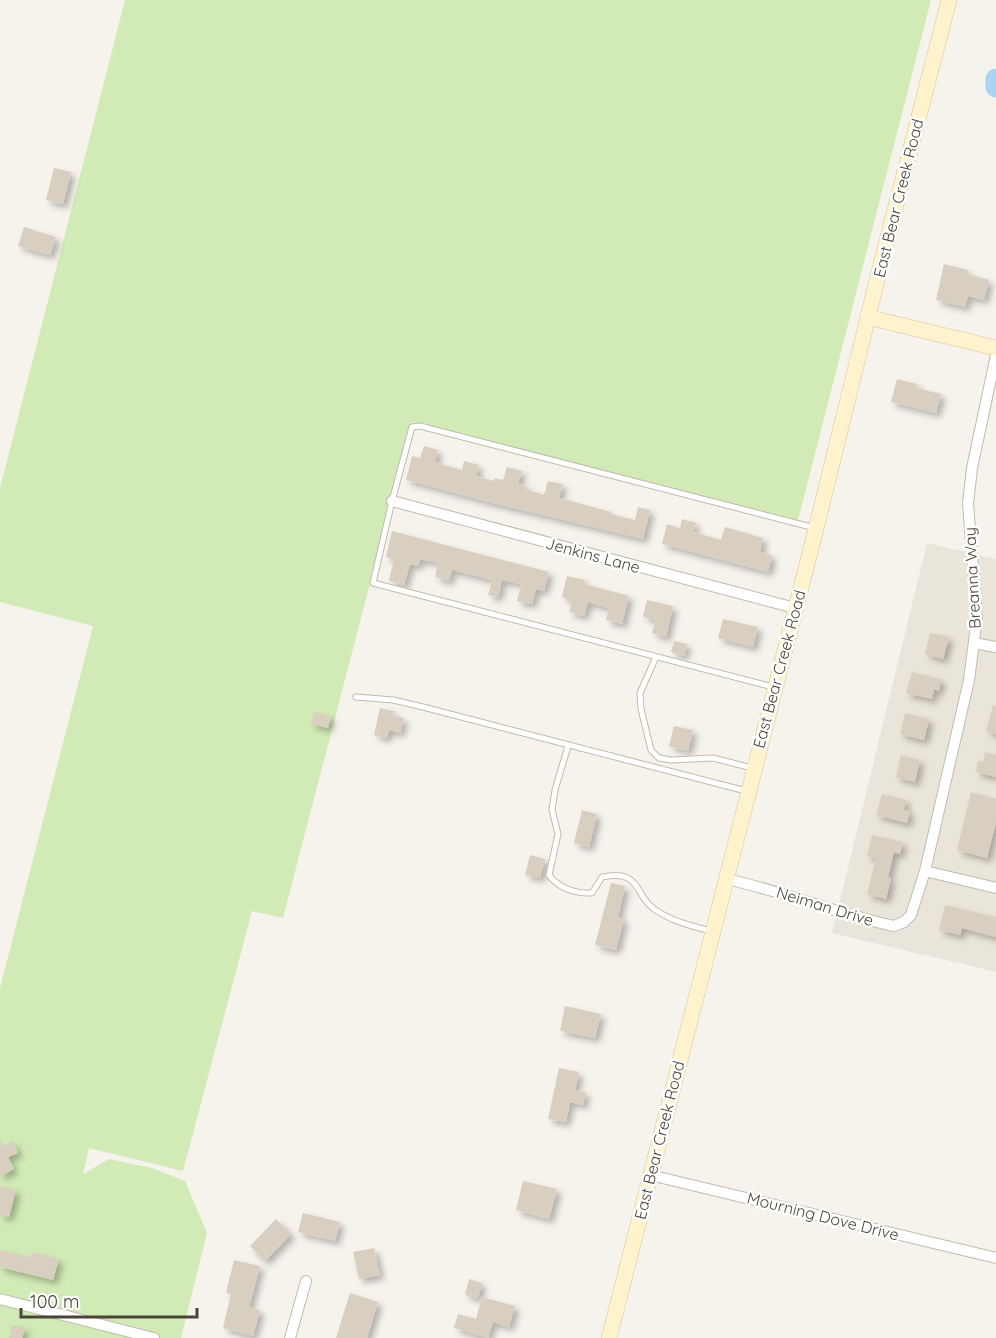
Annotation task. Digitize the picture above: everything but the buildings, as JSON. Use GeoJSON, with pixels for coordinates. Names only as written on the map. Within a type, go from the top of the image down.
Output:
{"type":"FeatureCollection","features":[{"type":"Feature","properties":{"kind":"main road","name":"East Bear Creek Road"},"geometry":{"type":"LineString","coordinates":[[609,1338],[949,0]]}},
{"type":"Feature","properties":{"kind":"main road"},"geometry":{"type":"LineString","coordinates":[[867,317],[996,348]]}},
{"type":"Feature","properties":{"kind":"street","name":"Breanna Way"},"geometry":{"type":"LineString","coordinates":[[925,871],[969,680],[977,618],[968,504],[972,468],[996,355]]}},
{"type":"Feature","properties":{"kind":"street","name":"Jenkins Lane"},"geometry":{"type":"LineString","coordinates":[[392,501],[795,608]]}},
{"type":"Feature","properties":{"kind":"street"},"geometry":{"type":"LineString","coordinates":[[974,642],[996,647]]}},
{"type":"Feature","properties":{"kind":"street"},"geometry":{"type":"LineString","coordinates":[[925,871],[996,888]]}},
{"type":"Feature","properties":{"kind":"street","name":"Neiman Drive"},"geometry":{"type":"LineString","coordinates":[[726,879],[766,888],[828,910],[894,926],[904,922],[911,915],[925,871]]}},
{"type":"Feature","properties":{"kind":"street","name":"Mourning Dove Drive"},"geometry":{"type":"LineString","coordinates":[[650,1175],[996,1258]]}},
{"type":"Feature","properties":{"kind":"street"},"geometry":{"type":"LineString","coordinates":[[290,1338],[306,1281]]}},
{"type":"Feature","properties":{"kind":"street"},"geometry":{"type":"LineString","coordinates":[[0,1299],[154,1338]]}},
{"type":"Feature","properties":{"kind":"lane"},"geometry":{"type":"LineString","coordinates":[[775,687],[373,583],[392,501],[412,427],[420,426],[816,529]]}},
{"type":"Feature","properties":{"kind":"lane"},"geometry":{"type":"LineString","coordinates":[[656,657],[640,693],[641,709],[651,750],[659,758],[671,760],[712,758],[754,768]]}},
{"type":"Feature","properties":{"kind":"lane"},"geometry":{"type":"LineString","coordinates":[[356,697],[393,700],[423,707],[748,792]]}},
{"type":"Feature","properties":{"kind":"lane"},"geometry":{"type":"LineString","coordinates":[[568,746],[555,790],[552,810],[558,834],[549,875],[555,884],[574,891],[592,893],[602,877],[623,877],[635,883],[654,910],[675,921],[713,931]]}},
{"type":"Feature","properties":{"kind":"shaded area"},"geometry":{"type":"Polygon","coordinates":[[[927,543],[996,559],[996,972],[832,933],[927,543]]]}},
{"type":"Feature","properties":{"kind":"green space"},"geometry":{"type":"Polygon","coordinates":[[[125,0],[931,0],[797,524],[412,422],[283,918],[252,911],[183,1171],[89,1148],[83,1174],[109,1159],[152,1168],[185,1181],[207,1233],[181,1338],[0,1338],[0,988],[93,626],[0,602],[0,488],[125,0]]]}},
{"type":"Feature","properties":{"kind":"waterway"},"geometry":{"type":"LineString","coordinates":[[996,79],[996,87]]}}]}
